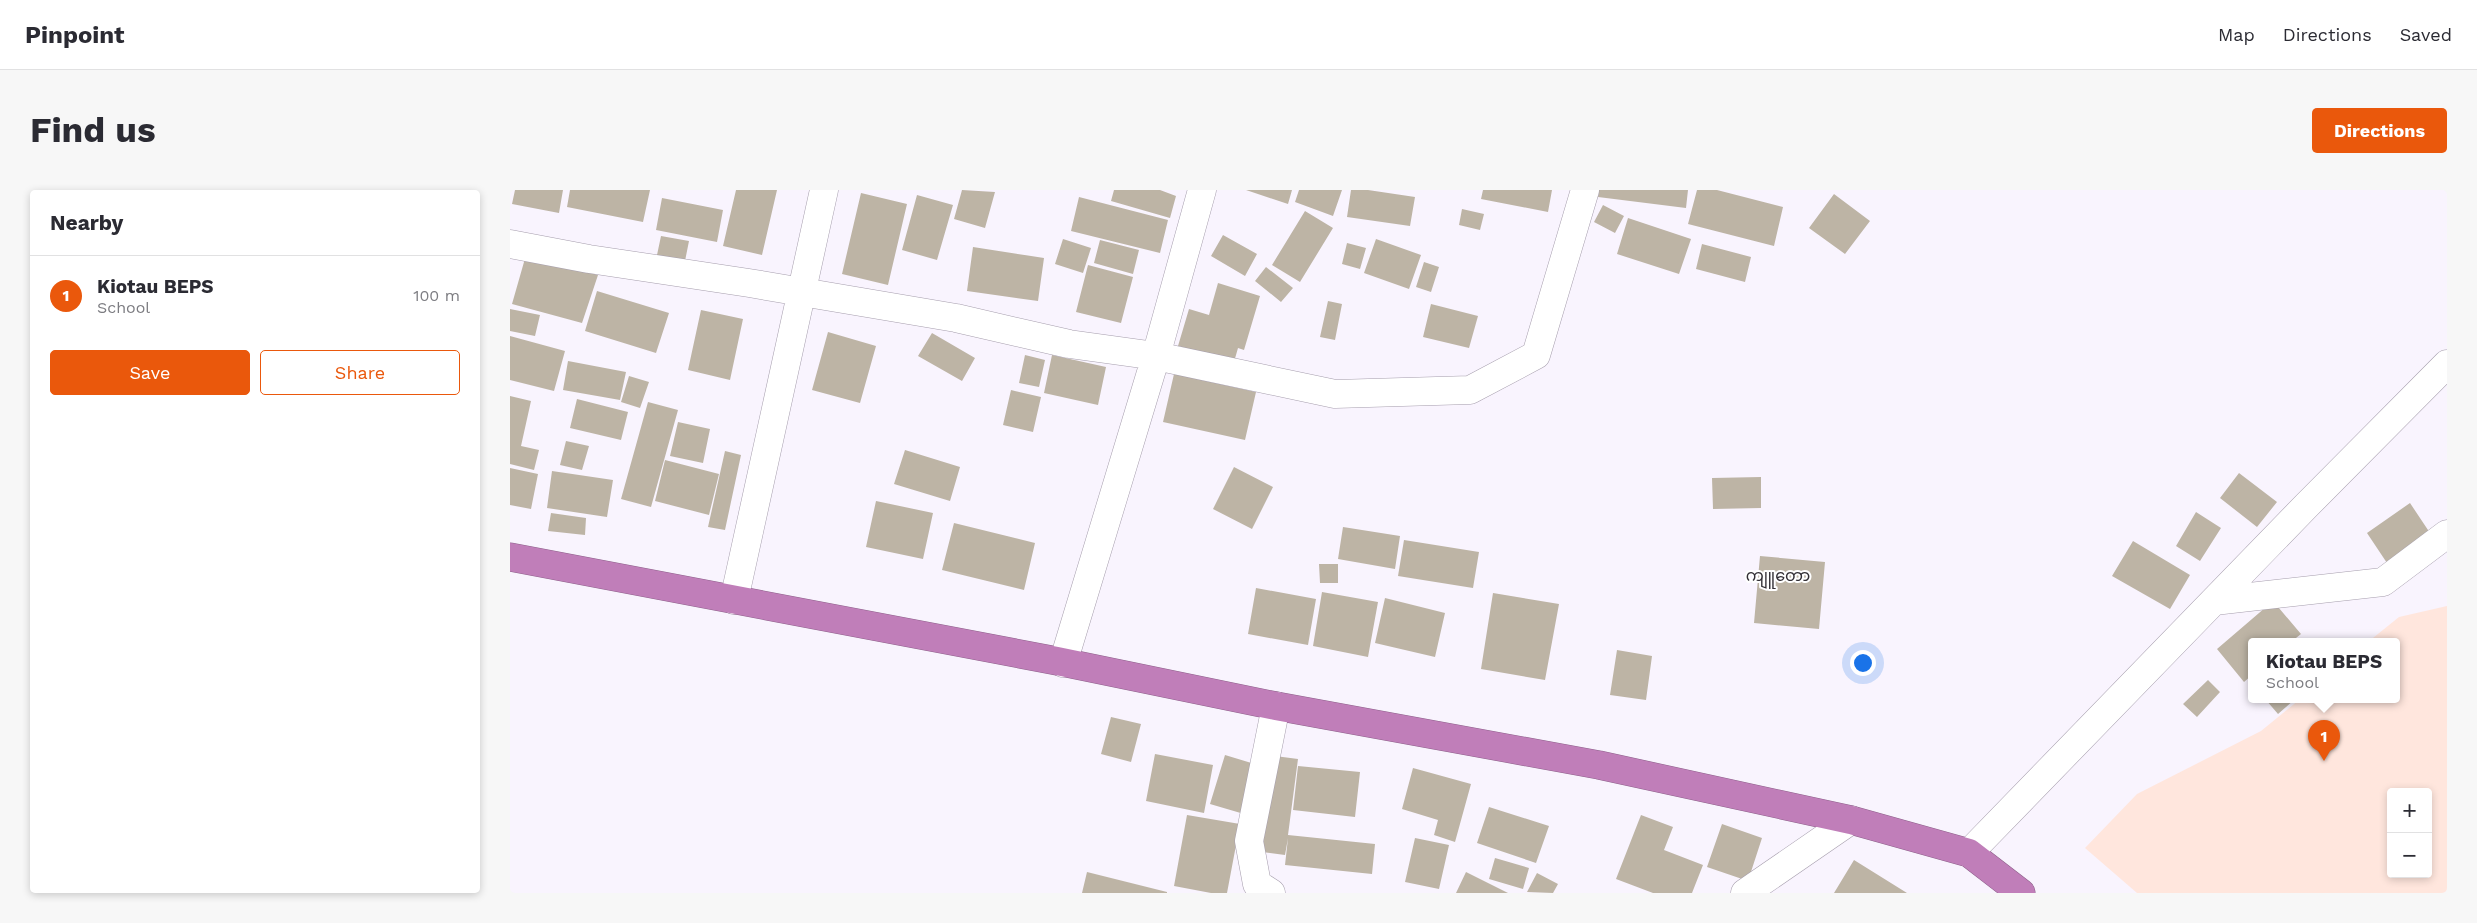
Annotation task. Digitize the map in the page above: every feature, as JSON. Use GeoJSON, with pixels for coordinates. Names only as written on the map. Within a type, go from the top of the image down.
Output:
{"type":"FeatureCollection","features":[{"type":"Feature","properties":{"kind":"highway"},"geometry":{"type":"LineString","coordinates":[[510,557],[1069,664],[1276,706],[1599,765],[1851,820],[1969,853],[2022,893]]}},
{"type":"Feature","properties":{"kind":"street"},"geometry":{"type":"LineString","coordinates":[[734,600],[824,190]]}},
{"type":"Feature","properties":{"kind":"street"},"geometry":{"type":"LineString","coordinates":[[1069,664],[1202,190]]}},
{"type":"Feature","properties":{"kind":"street"},"geometry":{"type":"LineString","coordinates":[[510,244],[589,260],[956,318],[1069,344],[1156,356],[1335,394],[1470,390],[1536,355],[1585,190]]}},
{"type":"Feature","properties":{"kind":"street"},"geometry":{"type":"LineString","coordinates":[[1969,853],[2447,364]]}},
{"type":"Feature","properties":{"kind":"street"},"geometry":{"type":"LineString","coordinates":[[2214,601],[2383,582],[2447,534]]}},
{"type":"Feature","properties":{"kind":"street"},"geometry":{"type":"LineString","coordinates":[[1271,893],[1257,884],[1249,841],[1276,706]]}},
{"type":"Feature","properties":{"kind":"street"},"geometry":{"type":"LineString","coordinates":[[1745,893],[1851,820]]}},
{"type":"Feature","properties":{"kind":"shaded area"},"geometry":{"type":"Polygon","coordinates":[[[2447,606],[2447,893],[2137,893],[2085,848],[2137,794],[2261,731],[2295,703],[2400,703],[2400,638],[2373,638],[2399,617],[2447,606]]]}},
{"type":"Feature","properties":{"kind":"building"},"geometry":{"type":"Polygon","coordinates":[[[515,190],[563,190],[559,213],[512,204],[515,190]]]}},
{"type":"Feature","properties":{"kind":"building"},"geometry":{"type":"Polygon","coordinates":[[[570,190],[650,190],[643,222],[567,207],[570,190]]]}},
{"type":"Feature","properties":{"kind":"building"},"geometry":{"type":"Polygon","coordinates":[[[736,190],[777,190],[762,255],[723,246],[736,190]]]}},
{"type":"Feature","properties":{"kind":"building"},"geometry":{"type":"Polygon","coordinates":[[[962,190],[995,192],[985,228],[954,219],[962,190]]]}},
{"type":"Feature","properties":{"kind":"building"},"geometry":{"type":"Polygon","coordinates":[[[1114,190],[1160,190],[1176,196],[1170,218],[1111,201],[1114,190]]]}},
{"type":"Feature","properties":{"kind":"building"},"geometry":{"type":"Polygon","coordinates":[[[1246,190],[1292,190],[1288,204],[1246,190]]]}},
{"type":"Feature","properties":{"kind":"building"},"geometry":{"type":"Polygon","coordinates":[[[1299,190],[1342,190],[1333,216],[1295,202],[1299,190]]]}},
{"type":"Feature","properties":{"kind":"building"},"geometry":{"type":"Polygon","coordinates":[[[1351,190],[1368,190],[1415,197],[1410,226],[1347,217],[1351,190]]]}},
{"type":"Feature","properties":{"kind":"building"},"geometry":{"type":"Polygon","coordinates":[[[1483,190],[1552,190],[1548,212],[1481,199],[1483,190]]]}},
{"type":"Feature","properties":{"kind":"building"},"geometry":{"type":"Polygon","coordinates":[[[1599,190],[1688,190],[1686,208],[1598,197],[1599,190]]]}},
{"type":"Feature","properties":{"kind":"building"},"geometry":{"type":"Polygon","coordinates":[[[1697,190],[1717,190],[1783,207],[1774,246],[1688,224],[1697,190]]]}},
{"type":"Feature","properties":{"kind":"building"},"geometry":{"type":"Polygon","coordinates":[[[861,193],[907,204],[888,285],[842,274],[861,193]]]}},
{"type":"Feature","properties":{"kind":"building"},"geometry":{"type":"Polygon","coordinates":[[[1834,194],[1870,221],[1845,254],[1809,228],[1834,194]]]}},
{"type":"Feature","properties":{"kind":"building"},"geometry":{"type":"Polygon","coordinates":[[[917,195],[953,205],[937,260],[902,250],[917,195]]]}},
{"type":"Feature","properties":{"kind":"building"},"geometry":{"type":"Polygon","coordinates":[[[1079,197],[1168,220],[1160,253],[1071,231],[1079,197]]]}},
{"type":"Feature","properties":{"kind":"building"},"geometry":{"type":"Polygon","coordinates":[[[662,198],[723,210],[717,242],[656,230],[662,198]]]}},
{"type":"Feature","properties":{"kind":"building"},"geometry":{"type":"Polygon","coordinates":[[[1603,205],[1624,216],[1615,233],[1594,222],[1603,205]]]}},
{"type":"Feature","properties":{"kind":"building"},"geometry":{"type":"Polygon","coordinates":[[[1462,209],[1484,214],[1480,230],[1459,225],[1462,209]]]}},
{"type":"Feature","properties":{"kind":"building"},"geometry":{"type":"Polygon","coordinates":[[[1305,211],[1333,228],[1300,282],[1272,265],[1305,211]]]}},
{"type":"Feature","properties":{"kind":"building"},"geometry":{"type":"Polygon","coordinates":[[[1628,218],[1691,239],[1679,274],[1617,254],[1628,218]]]}},
{"type":"Feature","properties":{"kind":"building"},"geometry":{"type":"Polygon","coordinates":[[[1223,235],[1257,254],[1245,276],[1211,256],[1223,235]]]}},
{"type":"Feature","properties":{"kind":"building"},"geometry":{"type":"Polygon","coordinates":[[[661,236],[689,241],[685,261],[657,255],[661,236]]]}},
{"type":"Feature","properties":{"kind":"building"},"geometry":{"type":"Polygon","coordinates":[[[1063,239],[1091,248],[1083,273],[1055,264],[1063,239]]]}},
{"type":"Feature","properties":{"kind":"building"},"geometry":{"type":"Polygon","coordinates":[[[1376,239],[1421,255],[1409,289],[1364,273],[1376,239]]]}},
{"type":"Feature","properties":{"kind":"building"},"geometry":{"type":"Polygon","coordinates":[[[1100,240],[1139,250],[1133,274],[1094,263],[1100,240]]]}},
{"type":"Feature","properties":{"kind":"building"},"geometry":{"type":"Polygon","coordinates":[[[1347,243],[1366,248],[1360,269],[1342,264],[1347,243]]]}},
{"type":"Feature","properties":{"kind":"building"},"geometry":{"type":"Polygon","coordinates":[[[1702,244],[1751,257],[1745,282],[1696,269],[1702,244]]]}},
{"type":"Feature","properties":{"kind":"building"},"geometry":{"type":"Polygon","coordinates":[[[973,247],[1044,258],[1038,301],[967,291],[973,247]]]}},
{"type":"Feature","properties":{"kind":"building"},"geometry":{"type":"Polygon","coordinates":[[[526,255],[598,275],[582,323],[512,304],[526,255]]]}},
{"type":"Feature","properties":{"kind":"building"},"geometry":{"type":"Polygon","coordinates":[[[1424,262],[1439,267],[1431,292],[1416,287],[1424,262]]]}},
{"type":"Feature","properties":{"kind":"building"},"geometry":{"type":"Polygon","coordinates":[[[1088,265],[1133,277],[1121,323],[1076,312],[1088,265]]]}},
{"type":"Feature","properties":{"kind":"building"},"geometry":{"type":"Polygon","coordinates":[[[1266,267],[1293,288],[1281,302],[1255,281],[1266,267]]]}},
{"type":"Feature","properties":{"kind":"building"},"geometry":{"type":"Polygon","coordinates":[[[1218,283],[1260,296],[1244,350],[1238,348],[1234,362],[1178,346],[1189,309],[1209,315],[1218,283]]]}},
{"type":"Feature","properties":{"kind":"building"},"geometry":{"type":"Polygon","coordinates":[[[597,291],[669,313],[656,353],[585,331],[597,291]]]}},
{"type":"Feature","properties":{"kind":"building"},"geometry":{"type":"Polygon","coordinates":[[[1328,301],[1342,304],[1335,340],[1320,337],[1328,301]]]}},
{"type":"Feature","properties":{"kind":"building"},"geometry":{"type":"Polygon","coordinates":[[[1431,304],[1478,316],[1469,348],[1423,337],[1431,304]]]}},
{"type":"Feature","properties":{"kind":"building"},"geometry":{"type":"Polygon","coordinates":[[[510,309],[540,315],[535,336],[510,331],[510,309]]]}},
{"type":"Feature","properties":{"kind":"building"},"geometry":{"type":"Polygon","coordinates":[[[701,310],[743,319],[730,380],[688,370],[701,310]]]}},
{"type":"Feature","properties":{"kind":"building"},"geometry":{"type":"Polygon","coordinates":[[[828,332],[876,346],[860,403],[812,390],[828,332]]]}},
{"type":"Feature","properties":{"kind":"building"},"geometry":{"type":"Polygon","coordinates":[[[932,333],[975,358],[962,381],[918,356],[932,333]]]}},
{"type":"Feature","properties":{"kind":"building"},"geometry":{"type":"Polygon","coordinates":[[[510,336],[565,351],[554,391],[510,380],[510,336]]]}},
{"type":"Feature","properties":{"kind":"building"},"geometry":{"type":"Polygon","coordinates":[[[1025,355],[1045,360],[1039,387],[1019,383],[1025,355]]]}},
{"type":"Feature","properties":{"kind":"building"},"geometry":{"type":"Polygon","coordinates":[[[1052,355],[1106,367],[1098,405],[1044,393],[1052,355]]]}},
{"type":"Feature","properties":{"kind":"building"},"geometry":{"type":"Polygon","coordinates":[[[568,361],[626,372],[620,400],[563,390],[568,361]]]}},
{"type":"Feature","properties":{"kind":"building"},"geometry":{"type":"Polygon","coordinates":[[[1174,374],[1256,392],[1245,440],[1163,422],[1174,374]]]}},
{"type":"Feature","properties":{"kind":"building"},"geometry":{"type":"Polygon","coordinates":[[[629,376],[649,382],[640,408],[621,402],[629,376]]]}},
{"type":"Feature","properties":{"kind":"building"},"geometry":{"type":"Polygon","coordinates":[[[1011,390],[1041,397],[1033,432],[1003,425],[1011,390]]]}},
{"type":"Feature","properties":{"kind":"building"},"geometry":{"type":"Polygon","coordinates":[[[510,396],[531,401],[521,446],[539,450],[534,470],[510,464],[510,396]]]}},
{"type":"Feature","properties":{"kind":"building"},"geometry":{"type":"Polygon","coordinates":[[[577,399],[628,412],[621,440],[570,428],[577,399]]]}},
{"type":"Feature","properties":{"kind":"building"},"geometry":{"type":"Polygon","coordinates":[[[648,402],[678,410],[651,507],[621,499],[648,402]]]}},
{"type":"Feature","properties":{"kind":"building"},"geometry":{"type":"Polygon","coordinates":[[[678,422],[710,429],[703,463],[670,456],[678,422]]]}},
{"type":"Feature","properties":{"kind":"building"},"geometry":{"type":"Polygon","coordinates":[[[566,441],[589,446],[582,470],[560,465],[566,441]]]}},
{"type":"Feature","properties":{"kind":"building"},"geometry":{"type":"Polygon","coordinates":[[[905,450],[960,467],[950,501],[894,484],[905,450]]]}},
{"type":"Feature","properties":{"kind":"building"},"geometry":{"type":"Polygon","coordinates":[[[725,451],[741,455],[725,530],[708,527],[725,451]]]}},
{"type":"Feature","properties":{"kind":"building"},"geometry":{"type":"Polygon","coordinates":[[[665,460],[719,474],[709,515],[655,501],[665,460]]]}},
{"type":"Feature","properties":{"kind":"building"},"geometry":{"type":"Polygon","coordinates":[[[1234,467],[1273,487],[1252,529],[1213,509],[1234,467]]]}},
{"type":"Feature","properties":{"kind":"building"},"geometry":{"type":"Polygon","coordinates":[[[510,468],[538,474],[531,509],[510,505],[510,468]]]}},
{"type":"Feature","properties":{"kind":"building"},"geometry":{"type":"Polygon","coordinates":[[[552,471],[613,480],[607,517],[547,508],[552,471]]]}},
{"type":"Feature","properties":{"kind":"building"},"geometry":{"type":"Polygon","coordinates":[[[2239,473],[2277,502],[2257,527],[2220,498],[2239,473]]]}},
{"type":"Feature","properties":{"kind":"building"},"geometry":{"type":"Polygon","coordinates":[[[1761,477],[1761,508],[1713,509],[1712,478],[1761,477]]]}},
{"type":"Feature","properties":{"kind":"building"},"geometry":{"type":"Polygon","coordinates":[[[876,501],[933,513],[923,559],[866,547],[876,501]]]}},
{"type":"Feature","properties":{"kind":"building"},"geometry":{"type":"Polygon","coordinates":[[[2410,503],[2430,533],[2387,563],[2367,533],[2410,503]]]}},
{"type":"Feature","properties":{"kind":"building"},"geometry":{"type":"Polygon","coordinates":[[[2196,512],[2221,528],[2200,561],[2176,546],[2196,512]]]}},
{"type":"Feature","properties":{"kind":"building"},"geometry":{"type":"Polygon","coordinates":[[[551,513],[586,518],[585,535],[548,531],[551,513]]]}},
{"type":"Feature","properties":{"kind":"building"},"geometry":{"type":"Polygon","coordinates":[[[954,523],[1035,543],[1024,590],[942,570],[954,523]]]}},
{"type":"Feature","properties":{"kind":"building"},"geometry":{"type":"Polygon","coordinates":[[[1343,527],[1400,536],[1395,569],[1338,559],[1343,527]]]}},
{"type":"Feature","properties":{"kind":"building"},"geometry":{"type":"Polygon","coordinates":[[[1404,540],[1479,552],[1473,588],[1398,576],[1404,540]]]}},
{"type":"Feature","properties":{"kind":"building"},"geometry":{"type":"Polygon","coordinates":[[[2133,541],[2190,575],[2170,609],[2112,576],[2133,541]]]}},
{"type":"Feature","properties":{"kind":"building"},"geometry":{"type":"Polygon","coordinates":[[[1760,556],[1825,562],[1819,629],[1754,623],[1760,556]]]}},
{"type":"Feature","properties":{"kind":"building"},"geometry":{"type":"Polygon","coordinates":[[[1319,564],[1338,564],[1338,583],[1320,583],[1319,564]]]}},
{"type":"Feature","properties":{"kind":"building"},"geometry":{"type":"Polygon","coordinates":[[[1256,588],[1316,599],[1308,645],[1248,634],[1256,588]]]}},
{"type":"Feature","properties":{"kind":"building"},"geometry":{"type":"Polygon","coordinates":[[[1322,592],[1378,602],[1368,657],[1313,646],[1322,592]]]}},
{"type":"Feature","properties":{"kind":"building"},"geometry":{"type":"Polygon","coordinates":[[[1493,593],[1559,604],[1545,680],[1481,669],[1493,593]]]}},
{"type":"Feature","properties":{"kind":"building"},"geometry":{"type":"Polygon","coordinates":[[[1385,598],[1445,613],[1435,657],[1375,643],[1385,598]]]}},
{"type":"Feature","properties":{"kind":"building"},"geometry":{"type":"Polygon","coordinates":[[[2273,601],[2301,634],[2296,638],[2248,638],[2248,678],[2244,682],[2217,649],[2273,601]]]}},
{"type":"Feature","properties":{"kind":"building"},"geometry":{"type":"Polygon","coordinates":[[[1617,650],[1652,656],[1646,700],[1610,695],[1617,650]]]}},
{"type":"Feature","properties":{"kind":"building"},"geometry":{"type":"Polygon","coordinates":[[[2208,680],[2220,692],[2197,717],[2183,704],[2208,680]]]}},
{"type":"Feature","properties":{"kind":"building"},"geometry":{"type":"Polygon","coordinates":[[[2269,703],[2291,703],[2278,714],[2269,703]]]}},
{"type":"Feature","properties":{"kind":"building"},"geometry":{"type":"Polygon","coordinates":[[[1111,717],[1141,724],[1131,762],[1101,754],[1111,717]]]}},
{"type":"Feature","properties":{"kind":"building"},"geometry":{"type":"Polygon","coordinates":[[[1155,754],[1213,765],[1204,813],[1146,801],[1155,754]]]}},
{"type":"Feature","properties":{"kind":"building"},"geometry":{"type":"Polygon","coordinates":[[[1225,755],[1258,765],[1244,814],[1210,804],[1225,755]]]}},
{"type":"Feature","properties":{"kind":"building"},"geometry":{"type":"Polygon","coordinates":[[[1275,756],[1298,759],[1288,835],[1375,844],[1372,874],[1285,865],[1288,838],[1285,855],[1262,852],[1275,756]]]}},
{"type":"Feature","properties":{"kind":"building"},"geometry":{"type":"Polygon","coordinates":[[[1298,766],[1360,772],[1355,817],[1293,810],[1298,766]]]}},
{"type":"Feature","properties":{"kind":"building"},"geometry":{"type":"Polygon","coordinates":[[[1413,768],[1471,784],[1455,842],[1434,835],[1438,820],[1402,809],[1413,768]]]}},
{"type":"Feature","properties":{"kind":"building"},"geometry":{"type":"Polygon","coordinates":[[[1489,807],[1549,826],[1536,863],[1477,843],[1489,807]]]}},
{"type":"Feature","properties":{"kind":"building"},"geometry":{"type":"Polygon","coordinates":[[[1187,815],[1240,824],[1227,893],[1211,893],[1174,886],[1187,815]]]}},
{"type":"Feature","properties":{"kind":"building"},"geometry":{"type":"Polygon","coordinates":[[[1641,815],[1673,827],[1664,850],[1703,865],[1692,893],[1653,893],[1616,879],[1641,815]]]}},
{"type":"Feature","properties":{"kind":"building"},"geometry":{"type":"Polygon","coordinates":[[[1722,824],[1762,838],[1748,881],[1707,867],[1722,824]]]}},
{"type":"Feature","properties":{"kind":"building"},"geometry":{"type":"Polygon","coordinates":[[[1415,838],[1449,845],[1439,889],[1405,882],[1415,838]]]}},
{"type":"Feature","properties":{"kind":"building"},"geometry":{"type":"Polygon","coordinates":[[[1495,858],[1529,868],[1523,889],[1489,879],[1495,858]]]}},
{"type":"Feature","properties":{"kind":"building"},"geometry":{"type":"Polygon","coordinates":[[[1854,860],[1907,893],[1834,893],[1854,860]]]}},
{"type":"Feature","properties":{"kind":"building"},"geometry":{"type":"Polygon","coordinates":[[[1087,872],[1167,892],[1167,893],[1082,893],[1087,872]]]}},
{"type":"Feature","properties":{"kind":"building"},"geometry":{"type":"Polygon","coordinates":[[[1466,872],[1508,893],[1456,893],[1466,872]]]}},
{"type":"Feature","properties":{"kind":"building"},"geometry":{"type":"Polygon","coordinates":[[[1537,873],[1558,884],[1553,893],[1527,892],[1537,873]]]}},
{"type":"Feature","properties":{"kind":"place","name":"Kiotau BEPS"},"geometry":{"type":"Point","coordinates":[2324,761]}},
{"type":"Feature","properties":{"kind":"district","name":"ကျူတော"},"geometry":{"type":"Point","coordinates":[1778,575]}}]}
